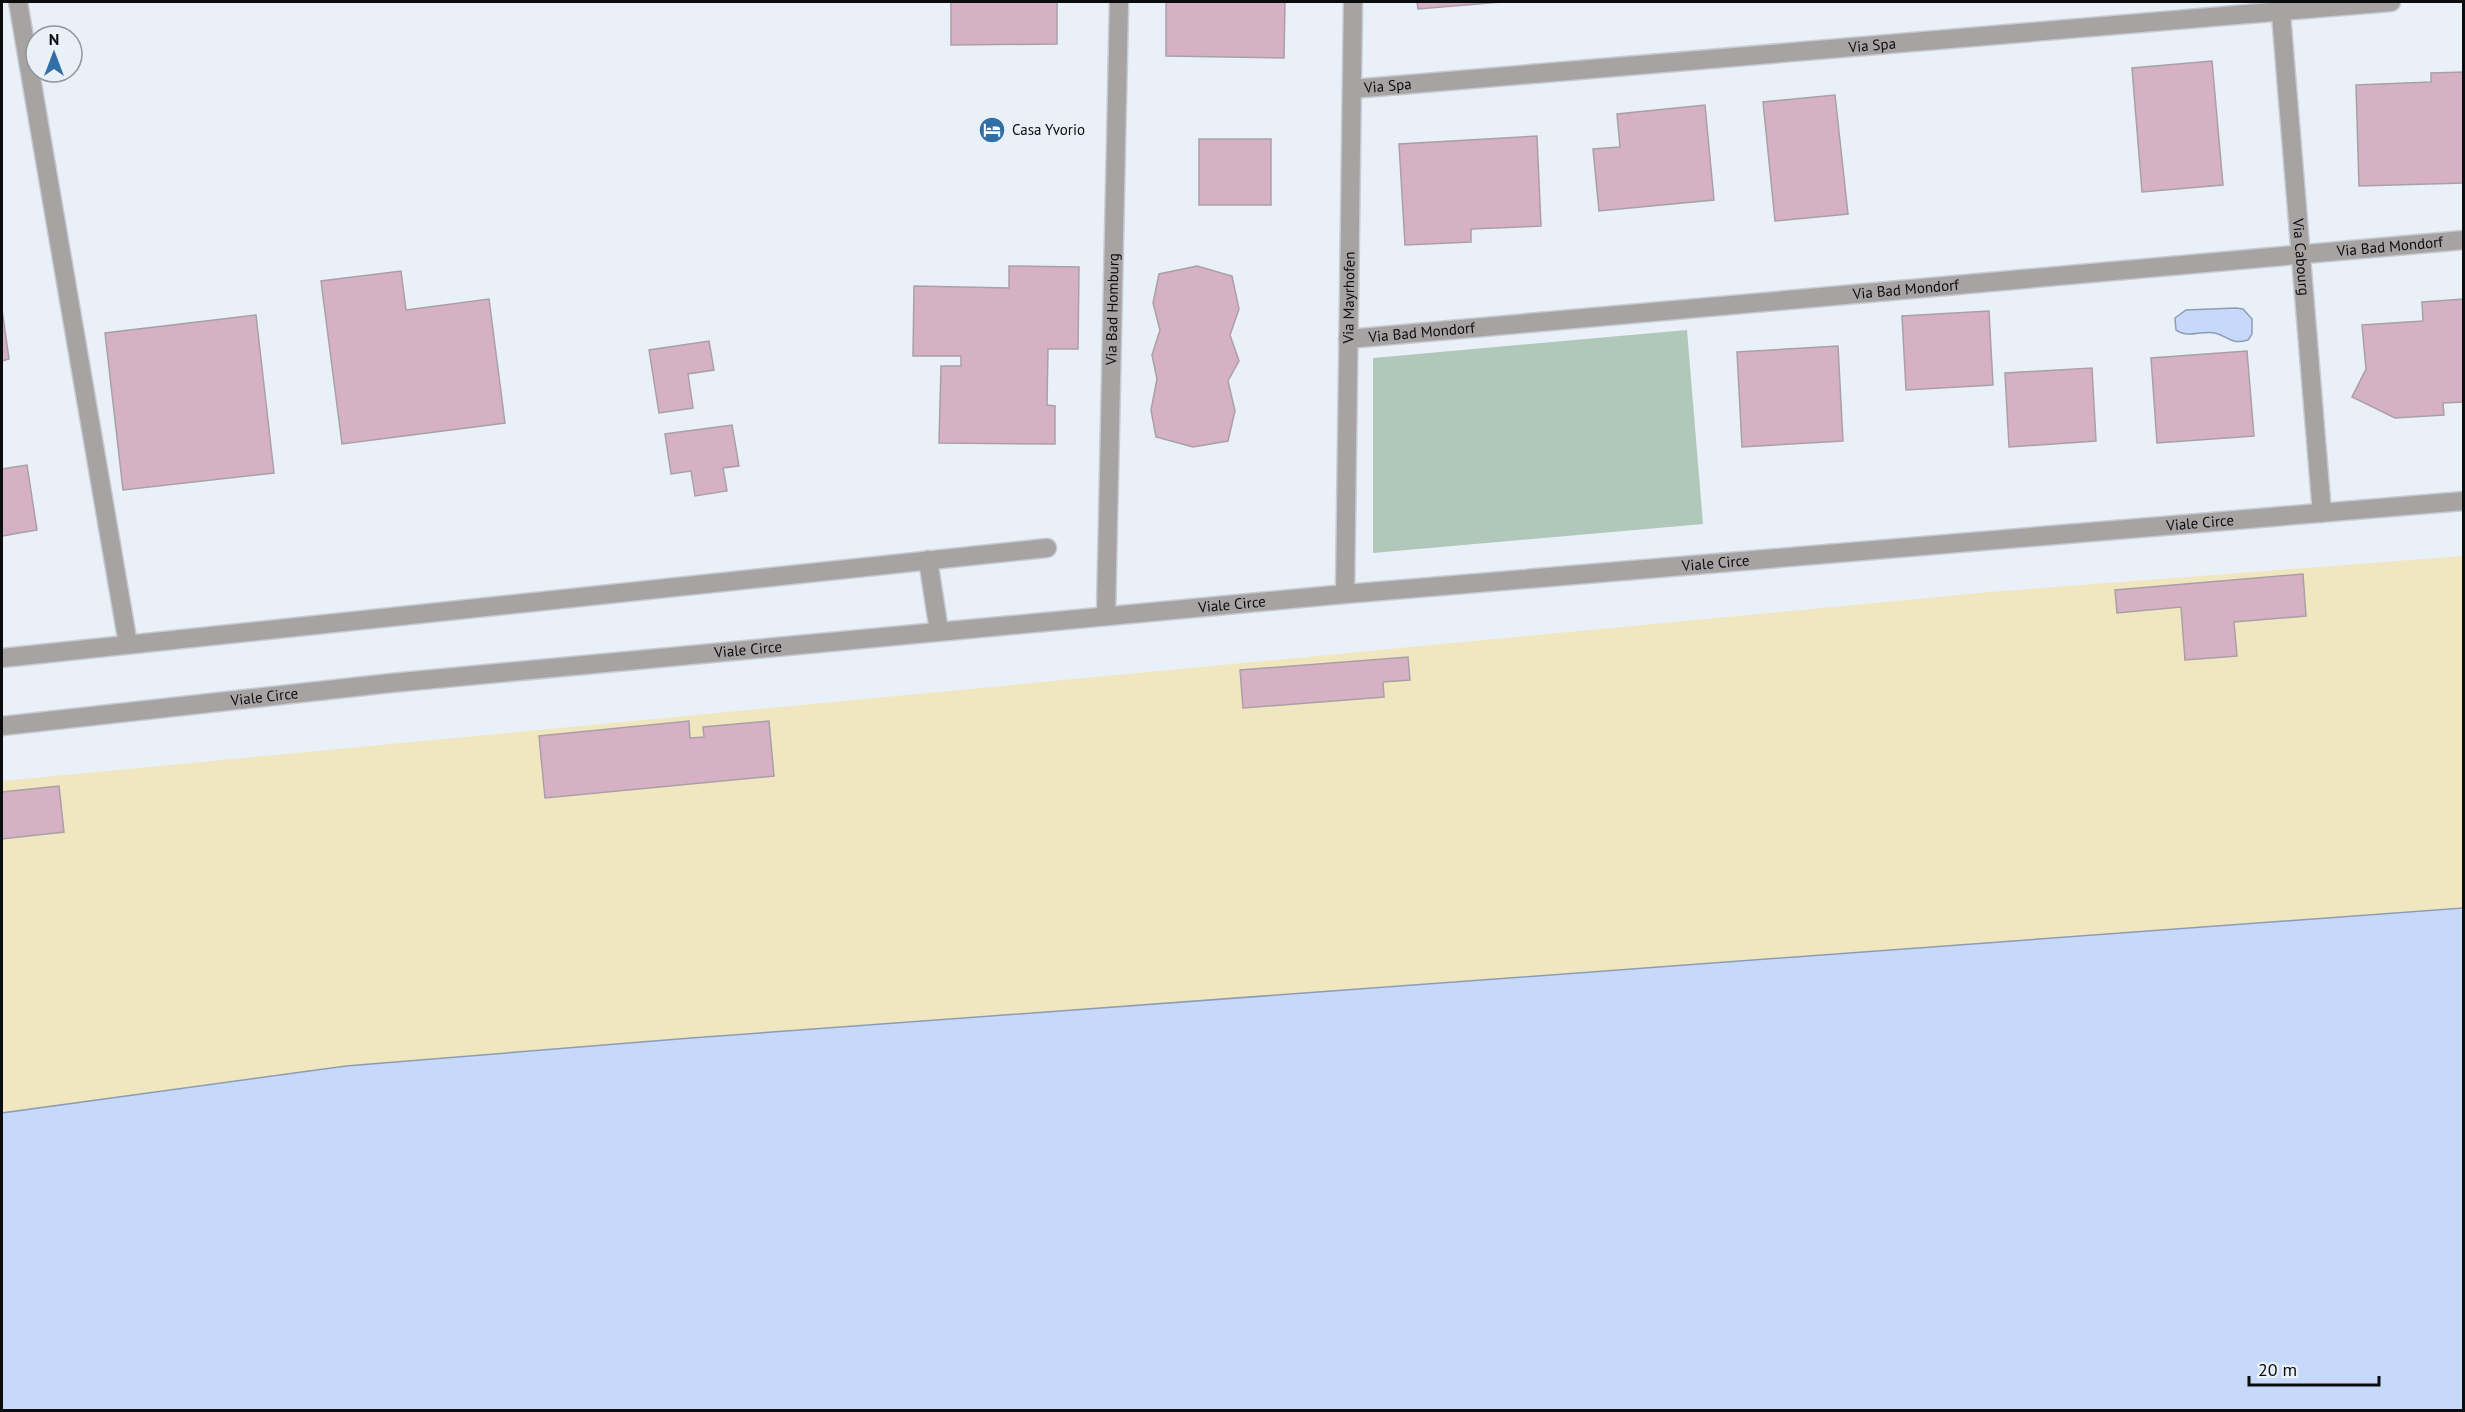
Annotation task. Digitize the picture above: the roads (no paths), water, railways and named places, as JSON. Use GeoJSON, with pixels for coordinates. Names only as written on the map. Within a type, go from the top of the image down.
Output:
{"type":"FeatureCollection","features":[{"type":"Feature","properties":{"kind":"street"},"geometry":{"type":"LineString","coordinates":[[18,2],[128,644]]}},
{"type":"Feature","properties":{"kind":"street","name":"Via Bad Homburg"},"geometry":{"type":"LineString","coordinates":[[1106,615],[1119,2]]}},
{"type":"Feature","properties":{"kind":"street","name":"Via Mayrhofen"},"geometry":{"type":"LineString","coordinates":[[1345,594],[1353,2]]}},
{"type":"Feature","properties":{"kind":"street","name":"Via Spa"},"geometry":{"type":"LineString","coordinates":[[1352,89],[2281,7],[2391,2]]}},
{"type":"Feature","properties":{"kind":"street","name":"Via Cabourg"},"geometry":{"type":"LineString","coordinates":[[2281,7],[2322,513]]}},
{"type":"Feature","properties":{"kind":"street","name":"Via Bad Mondorf"},"geometry":{"type":"LineString","coordinates":[[1348,339],[2463,240]]}},
{"type":"Feature","properties":{"kind":"street","name":"Viale Circe"},"geometry":{"type":"LineString","coordinates":[[2,726],[241,698],[939,630],[2463,501]]}},
{"type":"Feature","properties":{"kind":"street"},"geometry":{"type":"LineString","coordinates":[[2,658],[1047,548]]}},
{"type":"Feature","properties":{"kind":"street"},"geometry":{"type":"LineString","coordinates":[[928,560],[939,630]]}},
{"type":"Feature","properties":{"kind":"water"},"geometry":{"type":"Polygon","coordinates":[[[2243,309],[2252,319],[2252,334],[2248,340],[2237,342],[2210,332],[2185,334],[2176,330],[2175,318],[2186,310],[2243,309]]]}},
{"type":"Feature","properties":{"kind":"water"},"geometry":{"type":"Polygon","coordinates":[[[2463,908],[2463,1410],[2,1410],[2,1113],[346,1066],[691,1038],[2463,908]]]}},
{"type":"Feature","properties":{"kind":"place","name":"Casa Yvorio"},"geometry":{"type":"Point","coordinates":[992,130]}}]}
